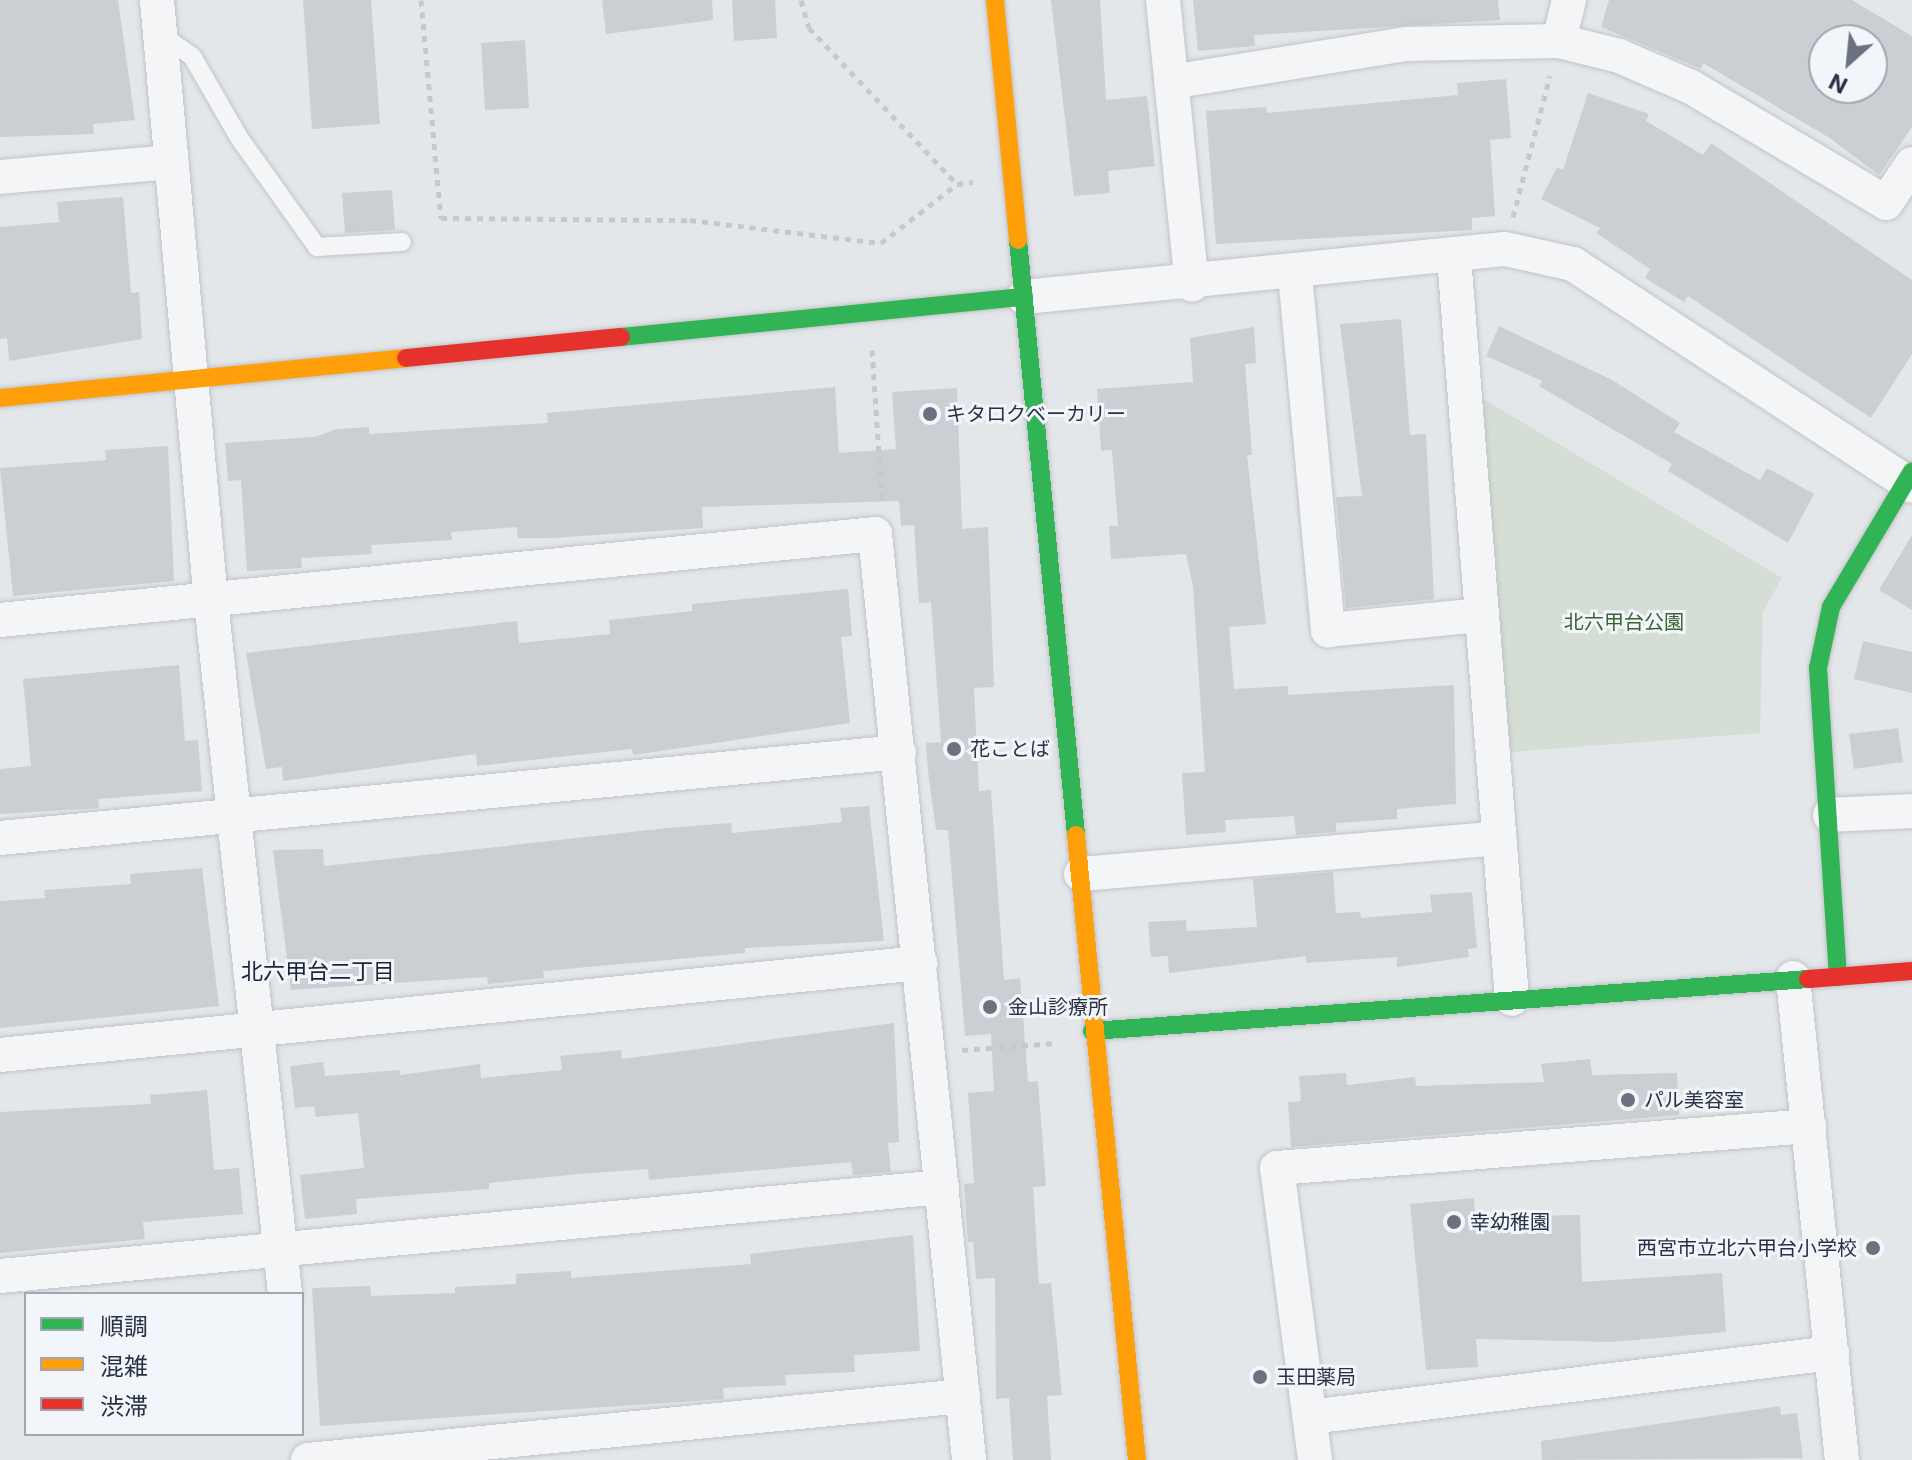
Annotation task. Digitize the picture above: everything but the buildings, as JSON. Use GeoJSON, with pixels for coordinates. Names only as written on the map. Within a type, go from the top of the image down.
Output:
{"type":"FeatureCollection","features":[{"type":"Feature","properties":{"kind":"street"},"geometry":{"type":"LineString","coordinates":[[157,0],[195,379],[211,601],[237,811],[285,1292]]}},
{"type":"Feature","properties":{"kind":"street"},"geometry":{"type":"LineString","coordinates":[[995,0],[1081,874],[1092,1031],[1137,1460]]}},
{"type":"Feature","properties":{"kind":"street"},"geometry":{"type":"LineString","coordinates":[[1163,0],[1192,285]]}},
{"type":"Feature","properties":{"kind":"street"},"geometry":{"type":"LineString","coordinates":[[1559,41],[1569,0]]}},
{"type":"Feature","properties":{"kind":"street"},"geometry":{"type":"LineString","coordinates":[[1171,82],[1406,44],[1559,41],[1619,56],[1691,87],[1886,203],[1912,164]]}},
{"type":"Feature","properties":{"kind":"street"},"geometry":{"type":"LineString","coordinates":[[0,177],[171,162]]}},
{"type":"Feature","properties":{"kind":"street"},"geometry":{"type":"LineString","coordinates":[[0,398],[1024,297],[1192,285],[1505,249],[1573,264],[1910,479],[1831,607],[1818,668],[1830,815],[1838,977]]}},
{"type":"Feature","properties":{"kind":"street"},"geometry":{"type":"LineString","coordinates":[[1454,257],[1512,999]]}},
{"type":"Feature","properties":{"kind":"street"},"geometry":{"type":"LineString","coordinates":[[1295,274],[1328,630],[1480,615]]}},
{"type":"Feature","properties":{"kind":"street"},"geometry":{"type":"LineString","coordinates":[[0,620],[875,534],[969,1460]]}},
{"type":"Feature","properties":{"kind":"street"},"geometry":{"type":"LineString","coordinates":[[0,838],[237,811],[899,752]]}},
{"type":"Feature","properties":{"kind":"street"},"geometry":{"type":"LineString","coordinates":[[1830,815],[1912,811]]}},
{"type":"Feature","properties":{"kind":"street"},"geometry":{"type":"LineString","coordinates":[[1081,874],[1499,838]]}},
{"type":"Feature","properties":{"kind":"street"},"geometry":{"type":"LineString","coordinates":[[0,1055],[920,963]]}},
{"type":"Feature","properties":{"kind":"street"},"geometry":{"type":"LineString","coordinates":[[1092,1031],[1912,971]]}},
{"type":"Feature","properties":{"kind":"street"},"geometry":{"type":"LineString","coordinates":[[1793,978],[1842,1460]]}},
{"type":"Feature","properties":{"kind":"street"},"geometry":{"type":"LineString","coordinates":[[1315,1460],[1277,1168],[1809,1126]]}},
{"type":"Feature","properties":{"kind":"street"},"geometry":{"type":"LineString","coordinates":[[0,1276],[942,1187]]}},
{"type":"Feature","properties":{"kind":"street"},"geometry":{"type":"LineString","coordinates":[[1310,1417],[1832,1353]]}},
{"type":"Feature","properties":{"kind":"street"},"geometry":{"type":"LineString","coordinates":[[308,1460],[963,1396]]}},
{"type":"Feature","properties":{"kind":"street"},"geometry":{"type":"LineString","coordinates":[[296,1436],[298,1460]]}},
{"type":"Feature","properties":{"kind":"lane"},"geometry":{"type":"LineString","coordinates":[[160,34],[192,56],[240,139],[317,247],[402,242]]}},
{"type":"Feature","properties":{"kind":"path"},"geometry":{"type":"LineString","coordinates":[[421,0],[441,218],[690,220],[881,243],[957,184],[974,182]]}},
{"type":"Feature","properties":{"kind":"path"},"geometry":{"type":"LineString","coordinates":[[801,0],[804,21],[957,184]]}},
{"type":"Feature","properties":{"kind":"path"},"geometry":{"type":"LineString","coordinates":[[1505,249],[1559,41]]}},
{"type":"Feature","properties":{"kind":"path"},"geometry":{"type":"LineString","coordinates":[[871,341],[883,511],[875,534]]}},
{"type":"Feature","properties":{"kind":"path"},"geometry":{"type":"LineString","coordinates":[[929,1052],[1057,1043]]}},
{"type":"Feature","properties":{"kind":"green space","name":"北六甲台公園"},"geometry":{"type":"Polygon","coordinates":[[[1482,398],[1782,578],[1763,612],[1760,733],[1510,752],[1482,398]]]}},
{"type":"Feature","properties":{"kind":"traffic: fast"},"geometry":{"type":"LineString","coordinates":[[1018,240],[1076,835]]}},
{"type":"Feature","properties":{"kind":"traffic: fast"},"geometry":{"type":"LineString","coordinates":[[621,337],[1024,297]]}},
{"type":"Feature","properties":{"kind":"traffic: fast"},"geometry":{"type":"LineString","coordinates":[[1838,977],[1818,668],[1831,607],[1912,471]]}},
{"type":"Feature","properties":{"kind":"traffic: fast"},"geometry":{"type":"LineString","coordinates":[[1092,1031],[1808,979]]}},
{"type":"Feature","properties":{"kind":"traffic: slow"},"geometry":{"type":"LineString","coordinates":[[995,0],[1018,240]]}},
{"type":"Feature","properties":{"kind":"traffic: slow"},"geometry":{"type":"LineString","coordinates":[[0,398],[406,358]]}},
{"type":"Feature","properties":{"kind":"traffic: slow"},"geometry":{"type":"LineString","coordinates":[[1076,835],[1137,1460]]}},
{"type":"Feature","properties":{"kind":"traffic: jam"},"geometry":{"type":"LineString","coordinates":[[406,358],[621,337]]}},
{"type":"Feature","properties":{"kind":"traffic: jam"},"geometry":{"type":"LineString","coordinates":[[1808,979],[1912,971]]}},
{"type":"Feature","properties":{"kind":"place","name":"キタロクベーカリー"},"geometry":{"type":"Point","coordinates":[930,414]}},
{"type":"Feature","properties":{"kind":"place","name":"花ことば"},"geometry":{"type":"Point","coordinates":[954,749]}},
{"type":"Feature","properties":{"kind":"place","name":"金山診療所"},"geometry":{"type":"Point","coordinates":[990,1007]}},
{"type":"Feature","properties":{"kind":"place","name":"パル美容室"},"geometry":{"type":"Point","coordinates":[1628,1100]}},
{"type":"Feature","properties":{"kind":"place","name":"幸幼稚園"},"geometry":{"type":"Point","coordinates":[1454,1222]}},
{"type":"Feature","properties":{"kind":"place","name":"西宮市立北六甲台小学校"},"geometry":{"type":"Point","coordinates":[1873,1248]}},
{"type":"Feature","properties":{"kind":"place","name":"玉田薬局"},"geometry":{"type":"Point","coordinates":[1260,1377]}},
{"type":"Feature","properties":{"kind":"district","name":"北六甲台二丁目"},"geometry":{"type":"Point","coordinates":[318,972]}}]}
